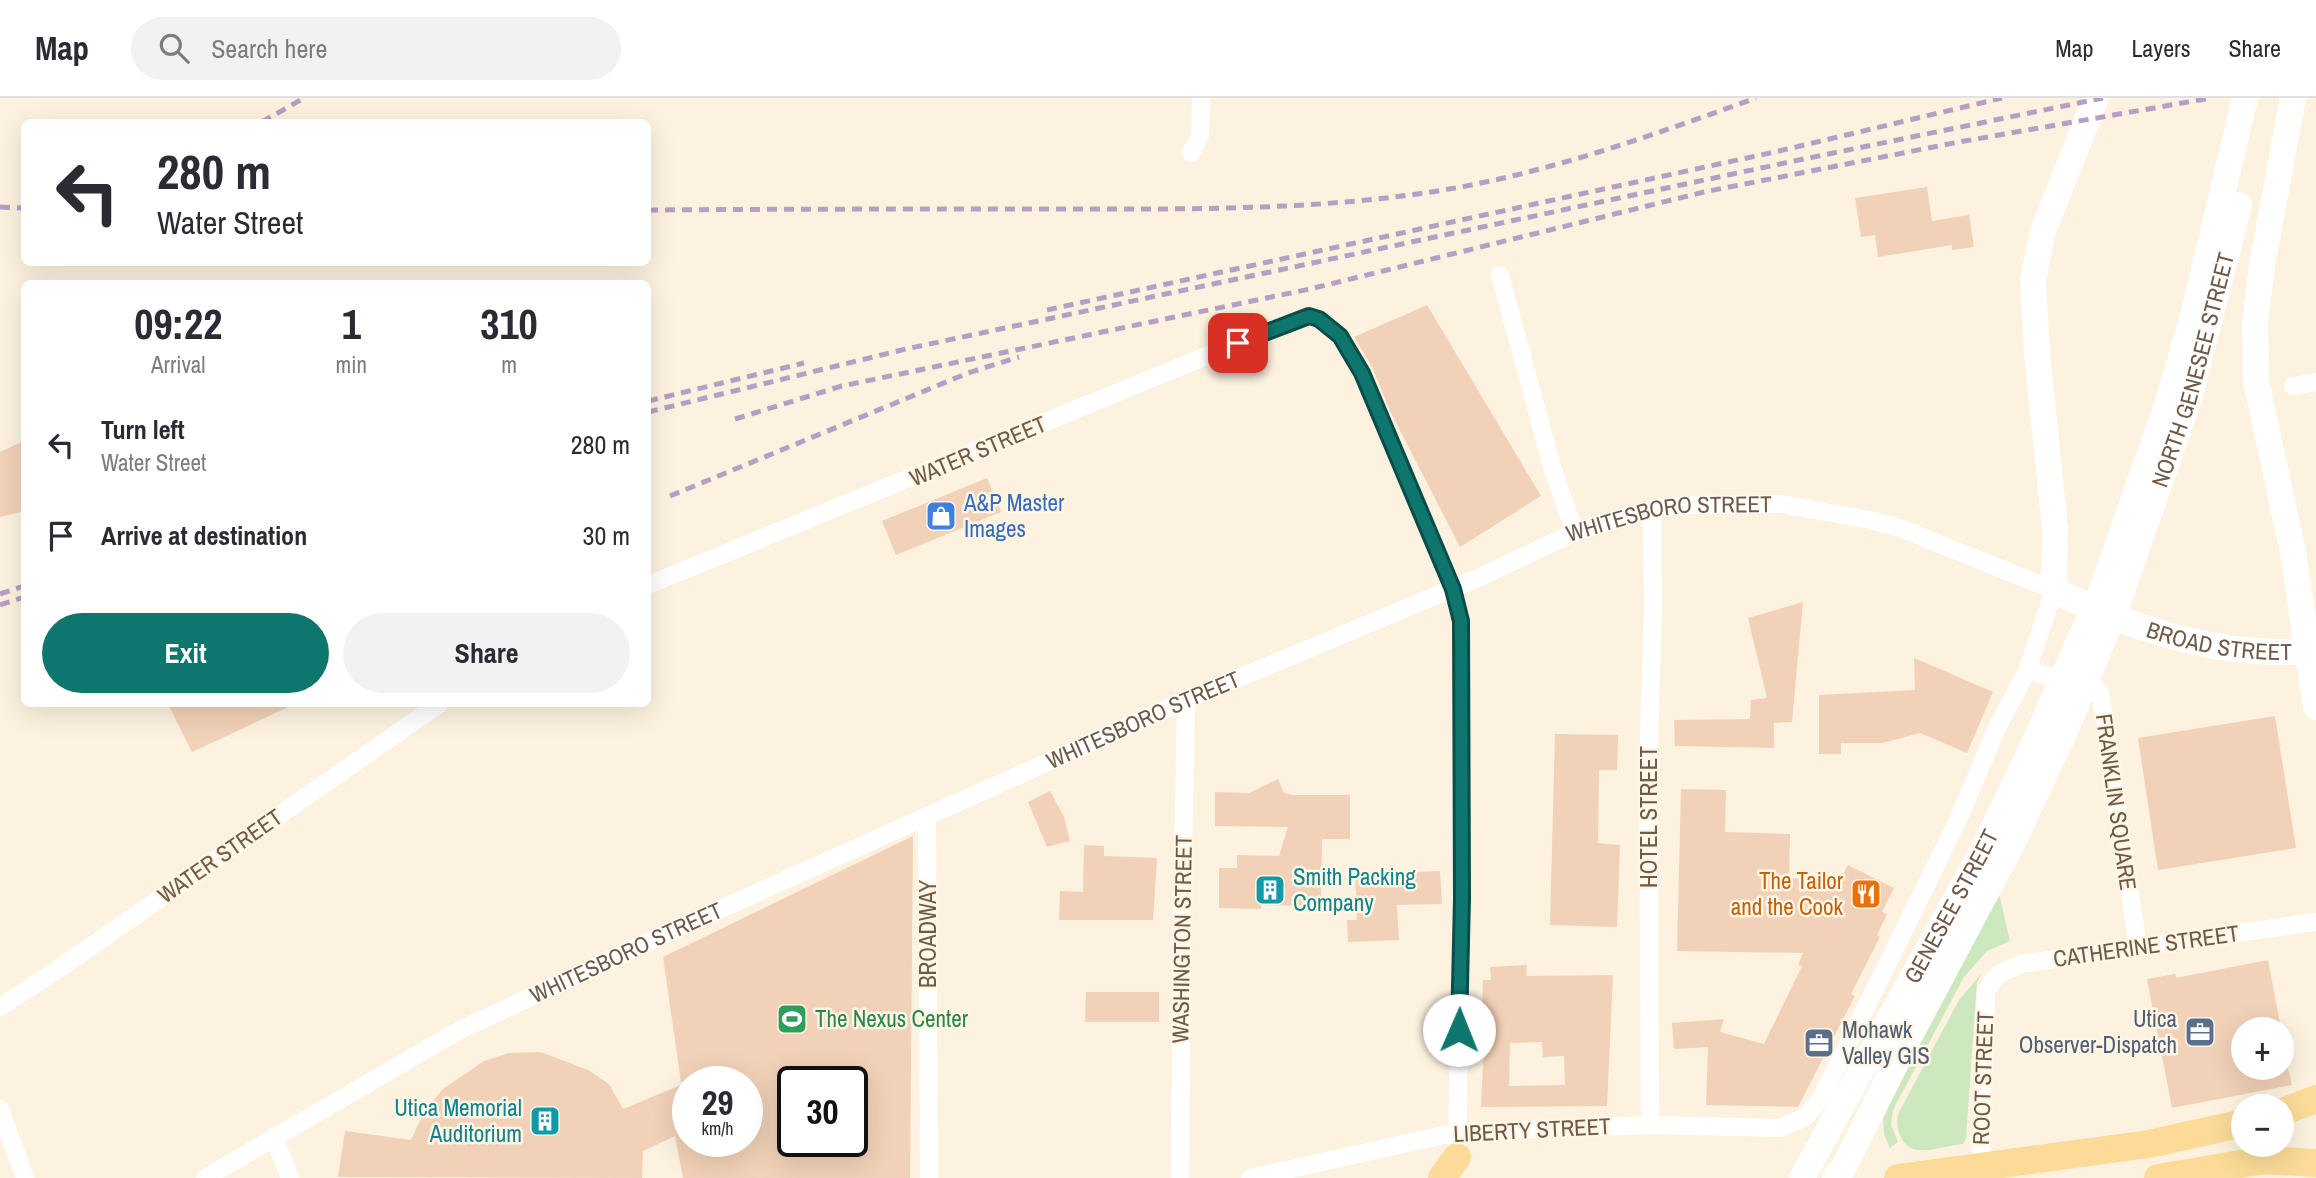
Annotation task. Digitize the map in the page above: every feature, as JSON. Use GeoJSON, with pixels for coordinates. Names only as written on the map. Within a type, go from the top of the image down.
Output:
{"type":"FeatureCollection","features":[{"type":"Feature","properties":{"kind":"main road"},"geometry":{"type":"LineString","coordinates":[[2054,590],[2055,529],[2033,279],[2043,231],[2096,98]]}},
{"type":"Feature","properties":{"kind":"main road","name":"NORTH GENESEE STREET"},"geometry":{"type":"LineString","coordinates":[[2104,628],[2146,470],[2193,316],[2245,98]]}},
{"type":"Feature","properties":{"kind":"main road","name":"NORTH GENESEE STREET"},"geometry":{"type":"LineString","coordinates":[[2104,628],[2123,591],[2189,399],[2217,295],[2263,98]]}},
{"type":"Feature","properties":{"kind":"main road"},"geometry":{"type":"LineString","coordinates":[[2293,98],[2262,265],[2255,323],[2256,381],[2312,650],[2316,707]]}},
{"type":"Feature","properties":{"kind":"main road","name":"WHITESBORO STREET"},"geometry":{"type":"LineString","coordinates":[[2054,590],[2104,628]]}},
{"type":"Feature","properties":{"kind":"main road","name":"BROAD STREET"},"geometry":{"type":"LineString","coordinates":[[2104,628],[2220,647],[2274,652],[2312,650]]}},
{"type":"Feature","properties":{"kind":"main road","name":"GENESEE STREET"},"geometry":{"type":"LineString","coordinates":[[1802,1178],[1979,857],[2039,759],[2065,731],[2104,628]]}},
{"type":"Feature","properties":{"kind":"main road","name":"GENESEE STREET"},"geometry":{"type":"LineString","coordinates":[[1835,1178],[1843,1169],[1908,1039],[2013,842],[2039,759]]}},
{"type":"Feature","properties":{"kind":"main road"},"geometry":{"type":"LineString","coordinates":[[2294,1107],[2316,1099]]}},
{"type":"Feature","properties":{"kind":"main road"},"geometry":{"type":"LineString","coordinates":[[1898,1178],[2149,1144],[2231,1126]]}},
{"type":"Feature","properties":{"kind":"main road"},"geometry":{"type":"LineString","coordinates":[[2158,1178],[2264,1160],[2316,1163]]}},
{"type":"Feature","properties":{"kind":"street"},"geometry":{"type":"LineString","coordinates":[[1191,153],[1200,135],[1201,98]]}},
{"type":"Feature","properties":{"kind":"street"},"geometry":{"type":"LineString","coordinates":[[1500,275],[1553,470],[1574,532]]}},
{"type":"Feature","properties":{"kind":"street","name":"WATER STREET"},"geometry":{"type":"LineString","coordinates":[[651,584],[1309,316],[1319,319],[1340,336],[1362,373],[1453,589]]}},
{"type":"Feature","properties":{"kind":"street"},"geometry":{"type":"LineString","coordinates":[[2293,386],[2316,382]]}},
{"type":"Feature","properties":{"kind":"street","name":"WHITESBORO STREET"},"geometry":{"type":"LineString","coordinates":[[205,1178],[458,1031],[657,937],[1186,700],[1453,589],[1574,532],[1652,509],[1684,505],[1781,504],[1900,528],[2054,590]]}},
{"type":"Feature","properties":{"kind":"street","name":"HOTEL STREET"},"geometry":{"type":"LineString","coordinates":[[1650,1125],[1648,769],[1653,609],[1652,509]]}},
{"type":"Feature","properties":{"kind":"street"},"geometry":{"type":"LineString","coordinates":[[1453,589],[1461,621],[1462,898],[1453,1161]]}},
{"type":"Feature","properties":{"kind":"street","name":"LIBERTY STREET"},"geometry":{"type":"LineString","coordinates":[[1250,1178],[1453,1161],[1650,1125],[1779,1128],[1804,1118],[1821,1099],[1958,820],[1997,728],[2027,671],[2054,590]]}},
{"type":"Feature","properties":{"kind":"street","name":"FRANKLIN SQUARE"},"geometry":{"type":"LineString","coordinates":[[2027,671],[2093,686],[2100,692],[2138,947]]}},
{"type":"Feature","properties":{"kind":"street","name":"WASHINGTON STREET"},"geometry":{"type":"LineString","coordinates":[[1180,1178],[1186,700]]}},
{"type":"Feature","properties":{"kind":"street","name":"WATER STREET"},"geometry":{"type":"LineString","coordinates":[[0,1007],[435,707]]}},
{"type":"Feature","properties":{"kind":"street","name":"BROADWAY"},"geometry":{"type":"LineString","coordinates":[[928,816],[929,1178]]}},
{"type":"Feature","properties":{"kind":"street","name":"CATHERINE STREET"},"geometry":{"type":"LineString","coordinates":[[1986,990],[1999,974],[2021,964],[2316,922]]}},
{"type":"Feature","properties":{"kind":"street","name":"ROOT STREET"},"geometry":{"type":"LineString","coordinates":[[1981,1165],[1986,990]]}},
{"type":"Feature","properties":{"kind":"street"},"geometry":{"type":"LineString","coordinates":[[0,1109],[25,1178]]}},
{"type":"Feature","properties":{"kind":"street"},"geometry":{"type":"LineString","coordinates":[[274,1137],[290,1178]]}},
{"type":"Feature","properties":{"kind":"green space"},"geometry":{"type":"Polygon","coordinates":[[[1999,894],[2010,941],[1987,951],[1964,977],[1893,1110],[1891,1125],[1898,1142],[1890,1148],[1884,1134],[1883,1115],[1999,894]]]}},
{"type":"Feature","properties":{"kind":"green space"},"geometry":{"type":"Polygon","coordinates":[[[1982,973],[1977,982],[1966,1138],[1963,1144],[1929,1150],[1907,1146],[1900,1136],[1898,1114],[1959,1000],[1982,973]]]}},
{"type":"Feature","properties":{"kind":"building"},"geometry":{"type":"Polygon","coordinates":[[[1927,187],[1932,221],[1969,215],[1974,247],[1952,250],[1952,245],[1878,257],[1875,235],[1861,237],[1855,198],[1927,187]]]}},
{"type":"Feature","properties":{"kind":"building"},"geometry":{"type":"Polygon","coordinates":[[[1427,305],[1541,496],[1460,547],[1391,413],[1372,367],[1354,337],[1427,305]]]}},
{"type":"Feature","properties":{"kind":"building"},"geometry":{"type":"Polygon","coordinates":[[[21,442],[21,512],[0,517],[0,452],[21,442]]]}},
{"type":"Feature","properties":{"kind":"building","name":"A&P Master Images"},"geometry":{"type":"Polygon","coordinates":[[[987,478],[1001,512],[896,555],[882,521],[987,478]]]}},
{"type":"Feature","properties":{"kind":"building"},"geometry":{"type":"Polygon","coordinates":[[[1803,602],[1792,722],[1774,723],[1774,748],[1675,746],[1674,720],[1750,719],[1751,700],[1767,698],[1748,618],[1803,602]]]}},
{"type":"Feature","properties":{"kind":"building"},"geometry":{"type":"Polygon","coordinates":[[[1914,658],[1993,692],[1967,753],[1920,733],[1882,743],[1841,743],[1841,754],[1819,754],[1819,695],[1915,690],[1914,658]]]}},
{"type":"Feature","properties":{"kind":"building"},"geometry":{"type":"Polygon","coordinates":[[[170,707],[289,707],[192,752],[170,707]]]}},
{"type":"Feature","properties":{"kind":"building"},"geometry":{"type":"Polygon","coordinates":[[[2275,716],[2296,848],[2158,870],[2138,738],[2275,716]]]}},
{"type":"Feature","properties":{"kind":"building"},"geometry":{"type":"Polygon","coordinates":[[[1555,734],[1618,735],[1617,770],[1599,770],[1598,843],[1620,845],[1617,927],[1550,925],[1555,734]]]}},
{"type":"Feature","properties":{"kind":"building"},"geometry":{"type":"Polygon","coordinates":[[[1278,779],[1284,793],[1292,795],[1350,795],[1350,839],[1322,839],[1321,906],[1261,905],[1261,909],[1219,908],[1219,868],[1237,868],[1237,855],[1279,856],[1288,827],[1215,826],[1215,792],[1249,793],[1278,779]]]}},
{"type":"Feature","properties":{"kind":"building"},"geometry":{"type":"Polygon","coordinates":[[[1681,789],[1726,790],[1725,832],[1790,834],[1789,878],[1839,882],[1848,865],[1894,888],[1882,912],[1887,914],[1877,935],[1880,937],[1851,994],[1855,996],[1798,1107],[1706,1105],[1708,1047],[1674,1049],[1672,1023],[1724,1019],[1720,1032],[1764,1044],[1802,966],[1798,965],[1803,953],[1677,951],[1681,789]]]}},
{"type":"Feature","properties":{"kind":"building"},"geometry":{"type":"Polygon","coordinates":[[[1050,791],[1064,817],[1070,841],[1047,847],[1028,802],[1050,791]]]}},
{"type":"Feature","properties":{"kind":"building","name":"The Nexus Center"},"geometry":{"type":"Polygon","coordinates":[[[913,836],[910,1178],[683,1178],[679,1157],[763,1157],[763,1066],[679,1066],[663,957],[913,836]]]}},
{"type":"Feature","properties":{"kind":"building"},"geometry":{"type":"Polygon","coordinates":[[[1084,845],[1104,846],[1104,856],[1157,858],[1153,920],[1059,920],[1060,891],[1083,892],[1084,845]]]}},
{"type":"Feature","properties":{"kind":"building"},"geometry":{"type":"Polygon","coordinates":[[[1440,871],[1442,904],[1397,905],[1399,940],[1348,942],[1347,920],[1357,920],[1355,874],[1440,871]]]}},
{"type":"Feature","properties":{"kind":"building","name":"Utica Observer-Dispatch"},"geometry":{"type":"Polygon","coordinates":[[[2268,960],[2279,1017],[2231,1017],[2231,1080],[2291,1080],[2292,1085],[2231,1094],[2231,1097],[2172,1108],[2147,979],[2175,974],[2176,978],[2268,960]]]}},
{"type":"Feature","properties":{"kind":"building"},"geometry":{"type":"Polygon","coordinates":[[[1527,965],[1526,976],[1613,975],[1607,1106],[1481,1107],[1483,980],[1491,980],[1490,967],[1527,965]],[[1542,1042],[1510,1043],[1509,1086],[1565,1085],[1564,1056],[1543,1057],[1542,1042]]]}},
{"type":"Feature","properties":{"kind":"building"},"geometry":{"type":"Polygon","coordinates":[[[1086,992],[1159,992],[1159,1022],[1085,1022],[1086,992]]]}},
{"type":"Feature","properties":{"kind":"building","name":"The Nexus Center"},"geometry":{"type":"Polygon","coordinates":[[[541,1052],[588,1070],[609,1084],[623,1109],[672,1089],[672,1137],[643,1151],[642,1178],[338,1177],[345,1131],[411,1140],[425,1110],[443,1089],[484,1061],[509,1053],[541,1052]]]}},
{"type":"Feature","properties":{"kind":"railway"},"geometry":{"type":"LineString","coordinates":[[267,119],[304,98]]}},
{"type":"Feature","properties":{"kind":"railway"},"geometry":{"type":"LineString","coordinates":[[651,210],[1196,209],[1337,203],[1473,185],[1555,165],[1756,98]]}},
{"type":"Feature","properties":{"kind":"railway"},"geometry":{"type":"LineString","coordinates":[[1047,310],[1779,151],[2002,98]]}},
{"type":"Feature","properties":{"kind":"railway"},"geometry":{"type":"LineString","coordinates":[[651,411],[906,349],[2103,98]]}},
{"type":"Feature","properties":{"kind":"railway"},"geometry":{"type":"LineString","coordinates":[[735,419],[842,386],[1310,289],[1704,192],[1959,142],[2211,98]]}},
{"type":"Feature","properties":{"kind":"railway"},"geometry":{"type":"LineString","coordinates":[[0,207],[21,208]]}},
{"type":"Feature","properties":{"kind":"railway"},"geometry":{"type":"LineString","coordinates":[[670,496],[968,373],[1019,357]]}},
{"type":"Feature","properties":{"kind":"railway"},"geometry":{"type":"LineString","coordinates":[[651,400],[804,363]]}},
{"type":"Feature","properties":{"kind":"railway"},"geometry":{"type":"LineString","coordinates":[[0,594],[21,587]]}},
{"type":"Feature","properties":{"kind":"railway"},"geometry":{"type":"LineString","coordinates":[[0,605],[21,598]]}},
{"type":"Feature","properties":{"kind":"place","name":"A&P Master Images"},"geometry":{"type":"Point","coordinates":[941,516]}},
{"type":"Feature","properties":{"kind":"place","name":"Smith Packing Company"},"geometry":{"type":"Point","coordinates":[1270,890]}},
{"type":"Feature","properties":{"kind":"place","name":"The Tailor and the Cook"},"geometry":{"type":"Point","coordinates":[1866,894]}},
{"type":"Feature","properties":{"kind":"place","name":"The Nexus Center"},"geometry":{"type":"Point","coordinates":[792,1019]}},
{"type":"Feature","properties":{"kind":"place","name":"Utica Observer-Dispatch"},"geometry":{"type":"Point","coordinates":[2200,1032]}},
{"type":"Feature","properties":{"kind":"place","name":"Mohawk Valley GIS"},"geometry":{"type":"Point","coordinates":[1819,1043]}},
{"type":"Feature","properties":{"kind":"place","name":"Utica Memorial Auditorium"},"geometry":{"type":"Point","coordinates":[545,1121]}},
{"type":"Feature","properties":{"kind":"route"},"geometry":{"type":"LineString","coordinates":[[1238,343],[1309,316],[1319,319],[1340,336],[1362,373],[1453,589],[1461,621],[1462,898],[1459,1030]]}}]}
